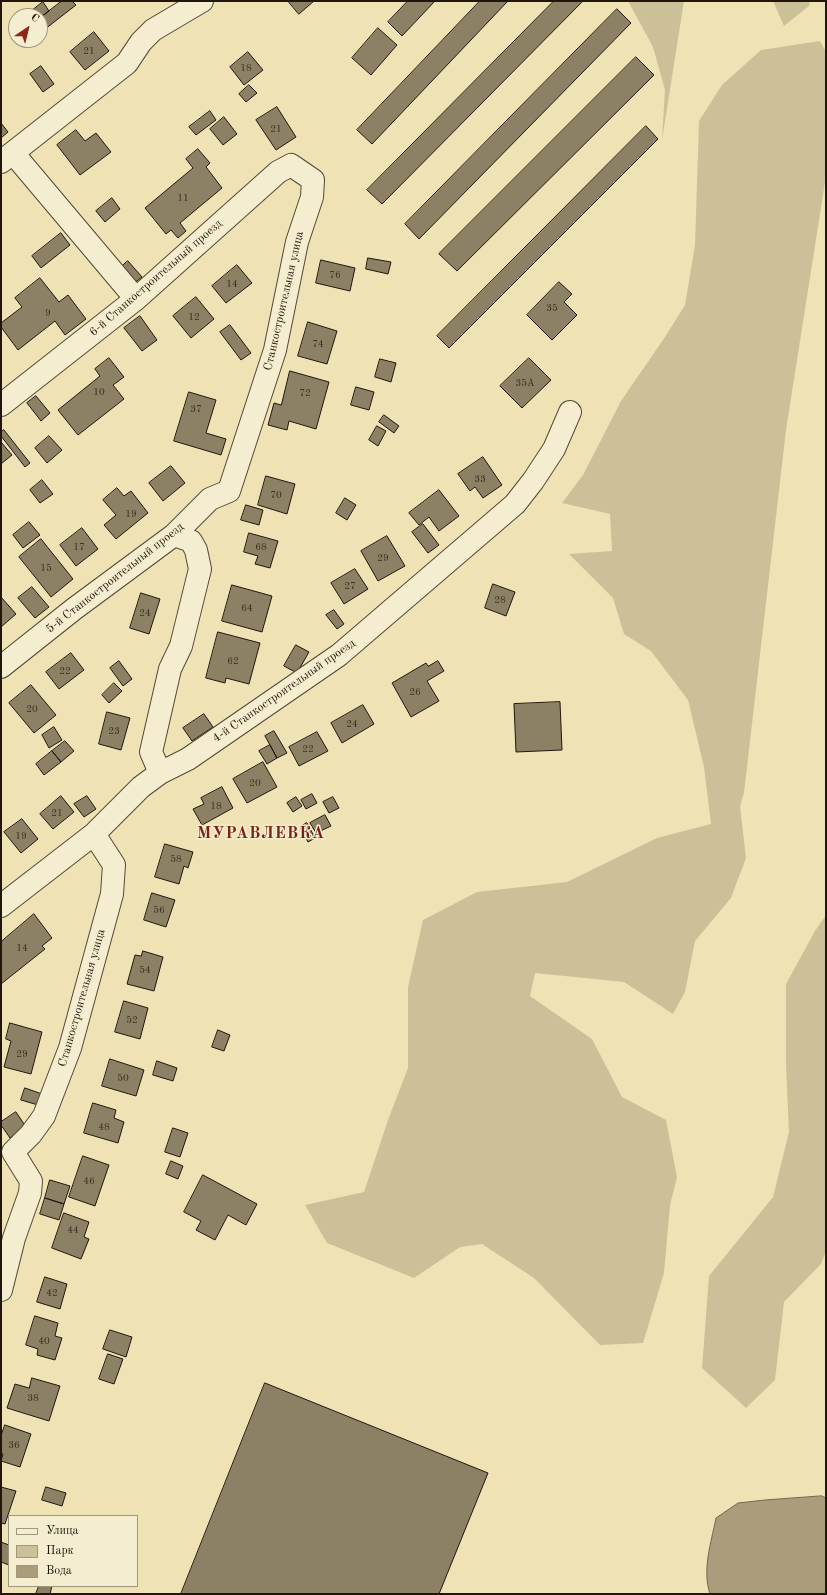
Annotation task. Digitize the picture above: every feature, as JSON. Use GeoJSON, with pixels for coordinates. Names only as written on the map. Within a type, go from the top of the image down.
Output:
{"type":"FeatureCollection","features":[{"type":"Feature","properties":{"kind":"street"},"geometry":{"type":"LineString","coordinates":[[136,299],[7,157],[127,63],[141,42],[153,30],[202,1]]}},
{"type":"Feature","properties":{"kind":"street","name":"6-й Станкостроительный проезд"},"geometry":{"type":"LineString","coordinates":[[1,405],[136,299],[278,172],[292,165]]}},
{"type":"Feature","properties":{"kind":"street","name":"Станкостроительная улица"},"geometry":{"type":"LineString","coordinates":[[229,491],[275,350],[297,242],[312,197],[313,180],[292,165]]}},
{"type":"Feature","properties":{"kind":"street","name":"4-й Станкостроительный проезд"},"geometry":{"type":"LineString","coordinates":[[1,906],[94,834],[141,787],[160,773],[188,759],[339,655],[515,504],[533,481],[554,449],[570,412]]}},
{"type":"Feature","properties":{"kind":"street","name":"5-й Станкостроительный проезд"},"geometry":{"type":"LineString","coordinates":[[1,667],[74,609],[174,535],[210,500],[229,491]]}},
{"type":"Feature","properties":{"kind":"street"},"geometry":{"type":"LineString","coordinates":[[160,773],[151,752],[170,669],[181,646],[200,569],[196,550],[191,541],[174,535]]}},
{"type":"Feature","properties":{"kind":"street","name":"Станкостроительная улица"},"geometry":{"type":"LineString","coordinates":[[1,1290],[14,1238],[30,1193],[32,1181],[7,1156],[31,1134],[44,1116],[70,1048],[112,894],[114,865],[94,834]]}},
{"type":"Feature","properties":{"kind":"green space"},"geometry":{"type":"Polygon","coordinates":[[[628,1],[684,1],[662,140],[665,90],[653,47],[628,1]]]}},
{"type":"Feature","properties":{"kind":"green space"},"geometry":{"type":"Polygon","coordinates":[[[773,1],[810,1],[809,6],[784,26],[773,1]]]}},
{"type":"Feature","properties":{"kind":"green space"},"geometry":{"type":"Polygon","coordinates":[[[820,41],[826,52],[826,176],[786,430],[744,793],[740,806],[746,858],[731,898],[695,941],[685,992],[673,1014],[624,982],[535,973],[530,996],[592,1039],[622,1097],[666,1120],[677,1177],[670,1205],[664,1273],[643,1343],[600,1345],[534,1278],[482,1244],[460,1247],[414,1278],[327,1243],[305,1205],[364,1192],[388,1120],[408,1068],[408,987],[423,920],[477,892],[567,882],[657,838],[711,824],[704,767],[688,700],[651,651],[624,634],[613,598],[569,554],[612,551],[610,514],[562,503],[583,475],[621,401],[685,305],[695,245],[699,121],[722,85],[761,50],[820,41]]]}},
{"type":"Feature","properties":{"kind":"green space"},"geometry":{"type":"Polygon","coordinates":[[[826,915],[826,1251],[821,1264],[784,1302],[775,1380],[746,1408],[702,1368],[709,1276],[773,1197],[789,1132],[786,1065],[786,984],[815,931],[826,915]]]}},
{"type":"Feature","properties":{"kind":"water"},"geometry":{"type":"Polygon","coordinates":[[[822,1496],[826,1498],[826,1594],[710,1594],[707,1566],[716,1518],[738,1503],[822,1496]]]}},
{"type":"Feature","properties":{"kind":"building"},"geometry":{"type":"Polygon","coordinates":[[[62,1],[72,1],[76,5],[48,27],[48,12],[62,1]]]}},
{"type":"Feature","properties":{"kind":"building"},"geometry":{"type":"Polygon","coordinates":[[[288,1],[314,1],[299,14],[288,1]]]}},
{"type":"Feature","properties":{"kind":"building"},"geometry":{"type":"Polygon","coordinates":[[[408,1],[435,1],[402,36],[388,22],[408,1]]]}},
{"type":"Feature","properties":{"kind":"building"},"geometry":{"type":"Polygon","coordinates":[[[480,1],[508,1],[372,144],[357,130],[480,1]]]}},
{"type":"Feature","properties":{"kind":"building"},"geometry":{"type":"Polygon","coordinates":[[[554,1],[583,1],[382,204],[367,190],[554,1]]]}},
{"type":"Feature","properties":{"kind":"building"},"geometry":{"type":"Polygon","coordinates":[[[43,2],[47,8],[35,8],[43,2]]]}},
{"type":"Feature","properties":{"kind":"building"},"geometry":{"type":"Polygon","coordinates":[[[617,9],[631,23],[419,239],[405,224],[617,9]]]}},
{"type":"Feature","properties":{"kind":"building"},"geometry":{"type":"Polygon","coordinates":[[[378,28],[397,45],[371,75],[352,58],[378,28]]]}},
{"type":"Feature","properties":{"kind":"building"},"geometry":{"type":"Polygon","coordinates":[[[94,32],[109,51],[85,70],[70,52],[94,32]]]}},
{"type":"Feature","properties":{"kind":"building"},"geometry":{"type":"Polygon","coordinates":[[[248,52],[263,70],[244,85],[230,67],[248,52]]]}},
{"type":"Feature","properties":{"kind":"building"},"geometry":{"type":"Polygon","coordinates":[[[636,57],[654,75],[457,271],[439,254],[636,57]]]}},
{"type":"Feature","properties":{"kind":"building"},"geometry":{"type":"Polygon","coordinates":[[[41,66],[54,84],[43,92],[30,74],[41,66]]]}},
{"type":"Feature","properties":{"kind":"building"},"geometry":{"type":"Polygon","coordinates":[[[249,85],[257,93],[246,102],[239,94],[249,85]]]}},
{"type":"Feature","properties":{"kind":"building"},"geometry":{"type":"Polygon","coordinates":[[[277,107],[296,137],[276,150],[256,120],[277,107]]]}},
{"type":"Feature","properties":{"kind":"building"},"geometry":{"type":"Polygon","coordinates":[[[210,111],[216,120],[196,135],[189,127],[210,111]]]}},
{"type":"Feature","properties":{"kind":"building"},"geometry":{"type":"Polygon","coordinates":[[[224,117],[237,134],[223,145],[210,129],[224,117]]]}},
{"type":"Feature","properties":{"kind":"building"},"geometry":{"type":"Polygon","coordinates":[[[1,123],[8,132],[1,138],[1,123]]]}},
{"type":"Feature","properties":{"kind":"building"},"geometry":{"type":"Polygon","coordinates":[[[646,126],[658,139],[449,348],[437,336],[646,126]]]}},
{"type":"Feature","properties":{"kind":"building"},"geometry":{"type":"Polygon","coordinates":[[[76,130],[85,141],[96,133],[111,152],[80,175],[57,145],[76,130]]]}},
{"type":"Feature","properties":{"kind":"building"},"geometry":{"type":"Polygon","coordinates":[[[198,149],[210,163],[206,167],[222,188],[180,223],[186,231],[178,238],[171,230],[166,234],[145,208],[193,168],[186,159],[198,149]]]}},
{"type":"Feature","properties":{"kind":"building"},"geometry":{"type":"Polygon","coordinates":[[[112,198],[120,209],[105,222],[96,211],[112,198]]]}},
{"type":"Feature","properties":{"kind":"building"},"geometry":{"type":"Polygon","coordinates":[[[61,233],[70,245],[41,268],[32,256],[61,233]]]}},
{"type":"Feature","properties":{"kind":"building"},"geometry":{"type":"Polygon","coordinates":[[[368,258],[391,262],[388,274],[366,269],[368,258]]]}},
{"type":"Feature","properties":{"kind":"building"},"geometry":{"type":"Polygon","coordinates":[[[321,260],[355,268],[350,291],[316,283],[321,260]]]}},
{"type":"Feature","properties":{"kind":"building"},"geometry":{"type":"Polygon","coordinates":[[[128,261],[142,277],[133,284],[120,268],[128,261]]]}},
{"type":"Feature","properties":{"kind":"building"},"geometry":{"type":"Polygon","coordinates":[[[237,265],[252,283],[226,303],[212,286],[237,265]]]}},
{"type":"Feature","properties":{"kind":"building"},"geometry":{"type":"Polygon","coordinates":[[[40,278],[59,302],[68,295],[86,319],[65,335],[55,321],[18,350],[1,327],[1,323],[22,307],[15,298],[40,278]]]}},
{"type":"Feature","properties":{"kind":"building"},"geometry":{"type":"Polygon","coordinates":[[[559,282],[572,294],[564,302],[577,315],[552,340],[527,315],[559,282]]]}},
{"type":"Feature","properties":{"kind":"building"},"geometry":{"type":"Polygon","coordinates":[[[196,297],[214,319],[191,338],[173,316],[196,297]]]}},
{"type":"Feature","properties":{"kind":"building"},"geometry":{"type":"Polygon","coordinates":[[[140,316],[157,340],[142,351],[124,328],[140,316]]]}},
{"type":"Feature","properties":{"kind":"building"},"geometry":{"type":"Polygon","coordinates":[[[308,322],[337,331],[327,364],[298,356],[308,322]]]}},
{"type":"Feature","properties":{"kind":"building"},"geometry":{"type":"Polygon","coordinates":[[[230,325],[251,353],[241,360],[220,332],[230,325]]]}},
{"type":"Feature","properties":{"kind":"building"},"geometry":{"type":"Polygon","coordinates":[[[109,358],[124,377],[113,385],[124,399],[78,435],[58,410],[100,376],[95,369],[109,358]]]}},
{"type":"Feature","properties":{"kind":"building"},"geometry":{"type":"Polygon","coordinates":[[[529,358],[551,380],[522,408],[500,386],[529,358]]]}},
{"type":"Feature","properties":{"kind":"building"},"geometry":{"type":"Polygon","coordinates":[[[380,359],[396,363],[391,382],[375,377],[380,359]]]}},
{"type":"Feature","properties":{"kind":"building"},"geometry":{"type":"Polygon","coordinates":[[[290,371],[329,382],[316,429],[289,421],[287,430],[268,425],[274,403],[281,405],[290,371]]]}},
{"type":"Feature","properties":{"kind":"building"},"geometry":{"type":"Polygon","coordinates":[[[356,387],[374,392],[369,410],[351,405],[356,387]]]}},
{"type":"Feature","properties":{"kind":"building"},"geometry":{"type":"Polygon","coordinates":[[[189,392],[216,400],[206,433],[226,439],[221,455],[174,441],[189,392]]]}},
{"type":"Feature","properties":{"kind":"building"},"geometry":{"type":"Polygon","coordinates":[[[36,396],[50,413],[41,421],[27,403],[36,396]]]}},
{"type":"Feature","properties":{"kind":"building"},"geometry":{"type":"Polygon","coordinates":[[[384,415],[399,426],[394,433],[379,422],[384,415]]]}},
{"type":"Feature","properties":{"kind":"building"},"geometry":{"type":"Polygon","coordinates":[[[377,426],[386,431],[378,446],[369,440],[377,426]]]}},
{"type":"Feature","properties":{"kind":"building"},"geometry":{"type":"Polygon","coordinates":[[[4,430],[30,463],[25,467],[1,436],[1,432],[4,430]]]}},
{"type":"Feature","properties":{"kind":"building"},"geometry":{"type":"Polygon","coordinates":[[[49,436],[62,450],[47,463],[35,448],[49,436]]]}},
{"type":"Feature","properties":{"kind":"building"},"geometry":{"type":"Polygon","coordinates":[[[1,442],[12,455],[1,464],[1,442]]]}},
{"type":"Feature","properties":{"kind":"building"},"geometry":{"type":"Polygon","coordinates":[[[483,457],[502,485],[483,498],[475,487],[470,491],[458,474],[483,457]]]}},
{"type":"Feature","properties":{"kind":"building"},"geometry":{"type":"Polygon","coordinates":[[[171,466],[185,483],[163,501],[149,483],[171,466]]]}},
{"type":"Feature","properties":{"kind":"building"},"geometry":{"type":"Polygon","coordinates":[[[266,476],[295,484],[287,514],[258,505],[266,476]]]}},
{"type":"Feature","properties":{"kind":"building"},"geometry":{"type":"Polygon","coordinates":[[[42,480],[53,494],[40,503],[30,490],[42,480]]]}},
{"type":"Feature","properties":{"kind":"building"},"geometry":{"type":"Polygon","coordinates":[[[117,488],[124,496],[131,491],[148,513],[116,539],[104,525],[116,515],[103,500],[117,488]]]}},
{"type":"Feature","properties":{"kind":"building"},"geometry":{"type":"Polygon","coordinates":[[[439,490],[459,516],[439,531],[429,517],[419,525],[409,513],[439,490]]]}},
{"type":"Feature","properties":{"kind":"building"},"geometry":{"type":"Polygon","coordinates":[[[345,498],[356,505],[347,520],[336,513],[345,498]]]}},
{"type":"Feature","properties":{"kind":"building"},"geometry":{"type":"Polygon","coordinates":[[[246,505],[263,510],[259,525],[241,520],[246,505]]]}},
{"type":"Feature","properties":{"kind":"building"},"geometry":{"type":"Polygon","coordinates":[[[29,522],[40,535],[23,548],[13,535],[29,522]]]}},
{"type":"Feature","properties":{"kind":"building"},"geometry":{"type":"Polygon","coordinates":[[[423,524],[439,545],[428,553],[412,532],[423,524]]]}},
{"type":"Feature","properties":{"kind":"building"},"geometry":{"type":"Polygon","coordinates":[[[82,528],[98,549],[76,566],[60,545],[82,528]]]}},
{"type":"Feature","properties":{"kind":"building"},"geometry":{"type":"Polygon","coordinates":[[[249,533],[278,541],[270,568],[255,564],[258,556],[244,552],[249,533]]]}},
{"type":"Feature","properties":{"kind":"building"},"geometry":{"type":"Polygon","coordinates":[[[387,536],[405,566],[378,581],[361,551],[387,536]]]}},
{"type":"Feature","properties":{"kind":"building"},"geometry":{"type":"Polygon","coordinates":[[[41,539],[73,579],[51,597],[19,557],[41,539]]]}},
{"type":"Feature","properties":{"kind":"building"},"geometry":{"type":"Polygon","coordinates":[[[355,569],[368,589],[344,604],[331,583],[355,569]]]}},
{"type":"Feature","properties":{"kind":"building"},"geometry":{"type":"Polygon","coordinates":[[[493,584],[515,592],[506,616],[485,608],[493,584]]]}},
{"type":"Feature","properties":{"kind":"building"},"geometry":{"type":"Polygon","coordinates":[[[232,585],[272,596],[262,632],[222,621],[232,585]]]}},
{"type":"Feature","properties":{"kind":"building"},"geometry":{"type":"Polygon","coordinates":[[[32,587],[49,607],[35,618],[18,598],[32,587]]]}},
{"type":"Feature","properties":{"kind":"building"},"geometry":{"type":"Polygon","coordinates":[[[141,593],[160,599],[149,634],[130,628],[141,593]]]}},
{"type":"Feature","properties":{"kind":"building"},"geometry":{"type":"Polygon","coordinates":[[[1,597],[16,614],[1,627],[1,597]]]}},
{"type":"Feature","properties":{"kind":"building"},"geometry":{"type":"Polygon","coordinates":[[[334,610],[344,624],[337,629],[326,615],[334,610]]]}},
{"type":"Feature","properties":{"kind":"building"},"geometry":{"type":"Polygon","coordinates":[[[218,632],[260,643],[249,684],[226,678],[225,683],[206,678],[218,632]]]}},
{"type":"Feature","properties":{"kind":"building"},"geometry":{"type":"Polygon","coordinates":[[[296,645],[309,652],[297,673],[284,666],[296,645]]]}},
{"type":"Feature","properties":{"kind":"building"},"geometry":{"type":"Polygon","coordinates":[[[71,653],[84,670],[59,689],[46,672],[71,653]]]}},
{"type":"Feature","properties":{"kind":"building"},"geometry":{"type":"Polygon","coordinates":[[[119,661],[132,679],[123,686],[110,668],[119,661]]]}},
{"type":"Feature","properties":{"kind":"building"},"geometry":{"type":"Polygon","coordinates":[[[438,661],[444,671],[427,681],[439,701],[411,717],[392,683],[426,663],[428,666],[438,661]]]}},
{"type":"Feature","properties":{"kind":"building"},"geometry":{"type":"Polygon","coordinates":[[[114,683],[122,691],[109,703],[102,695],[114,683]]]}},
{"type":"Feature","properties":{"kind":"building"},"geometry":{"type":"Polygon","coordinates":[[[31,685],[56,715],[34,733],[9,703],[31,685]]]}},
{"type":"Feature","properties":{"kind":"building"},"geometry":{"type":"Polygon","coordinates":[[[560,702],[562,750],[516,752],[514,704],[560,702]]]}},
{"type":"Feature","properties":{"kind":"building"},"geometry":{"type":"Polygon","coordinates":[[[363,705],[374,724],[342,743],[331,723],[363,705]]]}},
{"type":"Feature","properties":{"kind":"building"},"geometry":{"type":"Polygon","coordinates":[[[107,712],[130,718],[121,750],[99,744],[107,712]]]}},
{"type":"Feature","properties":{"kind":"building"},"geometry":{"type":"Polygon","coordinates":[[[204,714],[213,727],[192,741],[183,728],[204,714]]]}},
{"type":"Feature","properties":{"kind":"building"},"geometry":{"type":"Polygon","coordinates":[[[54,727],[62,740],[49,748],[42,735],[54,727]]]}},
{"type":"Feature","properties":{"kind":"building"},"geometry":{"type":"Polygon","coordinates":[[[274,731],[287,753],[277,758],[265,736],[274,731]]]}},
{"type":"Feature","properties":{"kind":"building"},"geometry":{"type":"Polygon","coordinates":[[[317,732],[328,751],[299,766],[289,747],[317,732]]]}},
{"type":"Feature","properties":{"kind":"building"},"geometry":{"type":"Polygon","coordinates":[[[65,741],[74,751],[61,762],[52,751],[65,741]]]}},
{"type":"Feature","properties":{"kind":"building"},"geometry":{"type":"Polygon","coordinates":[[[270,745],[277,758],[267,764],[259,751],[270,745]]]}},
{"type":"Feature","properties":{"kind":"building"},"geometry":{"type":"Polygon","coordinates":[[[52,751],[61,762],[44,775],[36,764],[52,751]]]}},
{"type":"Feature","properties":{"kind":"building"},"geometry":{"type":"Polygon","coordinates":[[[263,762],[277,787],[247,803],[233,779],[263,762]]]}},
{"type":"Feature","properties":{"kind":"building"},"geometry":{"type":"Polygon","coordinates":[[[222,787],[233,808],[202,825],[193,809],[204,804],[201,798],[222,787]]]}},
{"type":"Feature","properties":{"kind":"building"},"geometry":{"type":"Polygon","coordinates":[[[312,794],[317,803],[306,809],[301,800],[312,794]]]}},
{"type":"Feature","properties":{"kind":"building"},"geometry":{"type":"Polygon","coordinates":[[[61,796],[74,812],[53,829],[40,814],[61,796]]]}},
{"type":"Feature","properties":{"kind":"building"},"geometry":{"type":"Polygon","coordinates":[[[87,796],[96,809],[84,817],[74,804],[87,796]]]}},
{"type":"Feature","properties":{"kind":"building"},"geometry":{"type":"Polygon","coordinates":[[[296,797],[302,806],[293,812],[287,803],[296,797]]]}},
{"type":"Feature","properties":{"kind":"building"},"geometry":{"type":"Polygon","coordinates":[[[333,797],[339,808],[329,813],[323,802],[333,797]]]}},
{"type":"Feature","properties":{"kind":"building"},"geometry":{"type":"Polygon","coordinates":[[[325,815],[331,826],[316,833],[310,823],[325,815]]]}},
{"type":"Feature","properties":{"kind":"building"},"geometry":{"type":"Polygon","coordinates":[[[22,819],[38,839],[21,853],[4,832],[22,819]]]}},
{"type":"Feature","properties":{"kind":"building"},"geometry":{"type":"Polygon","coordinates":[[[307,823],[315,838],[308,842],[300,827],[307,823]]]}},
{"type":"Feature","properties":{"kind":"building"},"geometry":{"type":"Polygon","coordinates":[[[165,844],[193,852],[188,868],[184,866],[179,884],[155,877],[165,844]]]}},
{"type":"Feature","properties":{"kind":"building"},"geometry":{"type":"Polygon","coordinates":[[[152,893],[175,900],[166,927],[144,920],[152,893]]]}},
{"type":"Feature","properties":{"kind":"building"},"geometry":{"type":"Polygon","coordinates":[[[34,914],[52,938],[42,946],[45,949],[1,984],[1,942],[34,914]]]}},
{"type":"Feature","properties":{"kind":"building"},"geometry":{"type":"Polygon","coordinates":[[[143,951],[163,957],[154,991],[127,984],[135,955],[141,956],[143,951]]]}},
{"type":"Feature","properties":{"kind":"building"},"geometry":{"type":"Polygon","coordinates":[[[124,1001],[148,1008],[140,1039],[115,1032],[124,1001]]]}},
{"type":"Feature","properties":{"kind":"building"},"geometry":{"type":"Polygon","coordinates":[[[10,1023],[42,1032],[31,1074],[4,1067],[11,1041],[6,1039],[10,1023]]]}},
{"type":"Feature","properties":{"kind":"building"},"geometry":{"type":"Polygon","coordinates":[[[218,1030],[230,1035],[224,1051],[212,1047],[218,1030]]]}},
{"type":"Feature","properties":{"kind":"building"},"geometry":{"type":"Polygon","coordinates":[[[110,1059],[144,1070],[136,1096],[102,1086],[110,1059]]]}},
{"type":"Feature","properties":{"kind":"building"},"geometry":{"type":"Polygon","coordinates":[[[157,1061],[177,1068],[173,1081],[153,1075],[157,1061]]]}},
{"type":"Feature","properties":{"kind":"building"},"geometry":{"type":"Polygon","coordinates":[[[25,1088],[42,1094],[38,1105],[21,1100],[25,1088]]]}},
{"type":"Feature","properties":{"kind":"building"},"geometry":{"type":"Polygon","coordinates":[[[93,1103],[116,1110],[114,1118],[124,1122],[118,1143],[84,1133],[93,1103]]]}},
{"type":"Feature","properties":{"kind":"building"},"geometry":{"type":"Polygon","coordinates":[[[16,1112],[26,1127],[10,1138],[1,1125],[1,1122],[16,1112]]]}},
{"type":"Feature","properties":{"kind":"building"},"geometry":{"type":"Polygon","coordinates":[[[173,1128],[188,1133],[180,1157],[165,1152],[173,1128]]]}},
{"type":"Feature","properties":{"kind":"building"},"geometry":{"type":"Polygon","coordinates":[[[83,1156],[109,1165],[95,1206],[69,1197],[83,1156]]]}},
{"type":"Feature","properties":{"kind":"building"},"geometry":{"type":"Polygon","coordinates":[[[171,1161],[183,1166],[178,1179],[166,1174],[171,1161]]]}},
{"type":"Feature","properties":{"kind":"building"},"geometry":{"type":"Polygon","coordinates":[[[203,1175],[257,1204],[246,1225],[228,1215],[215,1240],[196,1230],[201,1221],[184,1212],[203,1175]]]}},
{"type":"Feature","properties":{"kind":"building"},"geometry":{"type":"Polygon","coordinates":[[[50,1180],[70,1186],[64,1204],[45,1198],[50,1180]]]}},
{"type":"Feature","properties":{"kind":"building"},"geometry":{"type":"Polygon","coordinates":[[[45,1198],[64,1204],[59,1220],[40,1214],[45,1198]]]}},
{"type":"Feature","properties":{"kind":"building"},"geometry":{"type":"Polygon","coordinates":[[[64,1213],[89,1222],[84,1237],[89,1239],[81,1259],[52,1248],[64,1213]]]}},
{"type":"Feature","properties":{"kind":"building"},"geometry":{"type":"Polygon","coordinates":[[[45,1277],[67,1284],[60,1309],[37,1302],[45,1277]]]}},
{"type":"Feature","properties":{"kind":"building"},"geometry":{"type":"Polygon","coordinates":[[[35,1316],[58,1323],[55,1336],[62,1338],[55,1360],[37,1355],[38,1349],[26,1345],[35,1316]]]}},
{"type":"Feature","properties":{"kind":"building"},"geometry":{"type":"Polygon","coordinates":[[[110,1330],[132,1337],[126,1357],[103,1349],[110,1330]]]}},
{"type":"Feature","properties":{"kind":"building"},"geometry":{"type":"Polygon","coordinates":[[[108,1354],[123,1359],[114,1384],[99,1379],[108,1354]]]}},
{"type":"Feature","properties":{"kind":"building"},"geometry":{"type":"Polygon","coordinates":[[[32,1378],[60,1386],[49,1421],[7,1408],[15,1384],[29,1388],[32,1378]]]}},
{"type":"Feature","properties":{"kind":"building"},"geometry":{"type":"Polygon","coordinates":[[[265,1383],[488,1473],[439,1594],[181,1594],[265,1383]]]}},
{"type":"Feature","properties":{"kind":"building"},"geometry":{"type":"Polygon","coordinates":[[[5,1425],[31,1434],[20,1467],[1,1461],[3,1454],[1,1453],[1,1436],[5,1425]]]}},
{"type":"Feature","properties":{"kind":"building"},"geometry":{"type":"Polygon","coordinates":[[[1,1487],[16,1491],[5,1524],[1,1523],[1,1487]]]}},
{"type":"Feature","properties":{"kind":"building"},"geometry":{"type":"Polygon","coordinates":[[[46,1487],[66,1493],[62,1506],[42,1500],[46,1487]]]}},
{"type":"Feature","properties":{"kind":"building"},"geometry":{"type":"Polygon","coordinates":[[[1,1542],[8,1545],[8,1565],[1,1562],[1,1542]]]}},
{"type":"Feature","properties":{"kind":"building"},"geometry":{"type":"Polygon","coordinates":[[[39,1587],[52,1587],[50,1594],[36,1594],[39,1587]]]}},
{"type":"Feature","properties":{"kind":"district","name":"МУРАВЛЕВКА"},"geometry":{"type":"Point","coordinates":[261,834]}}]}
